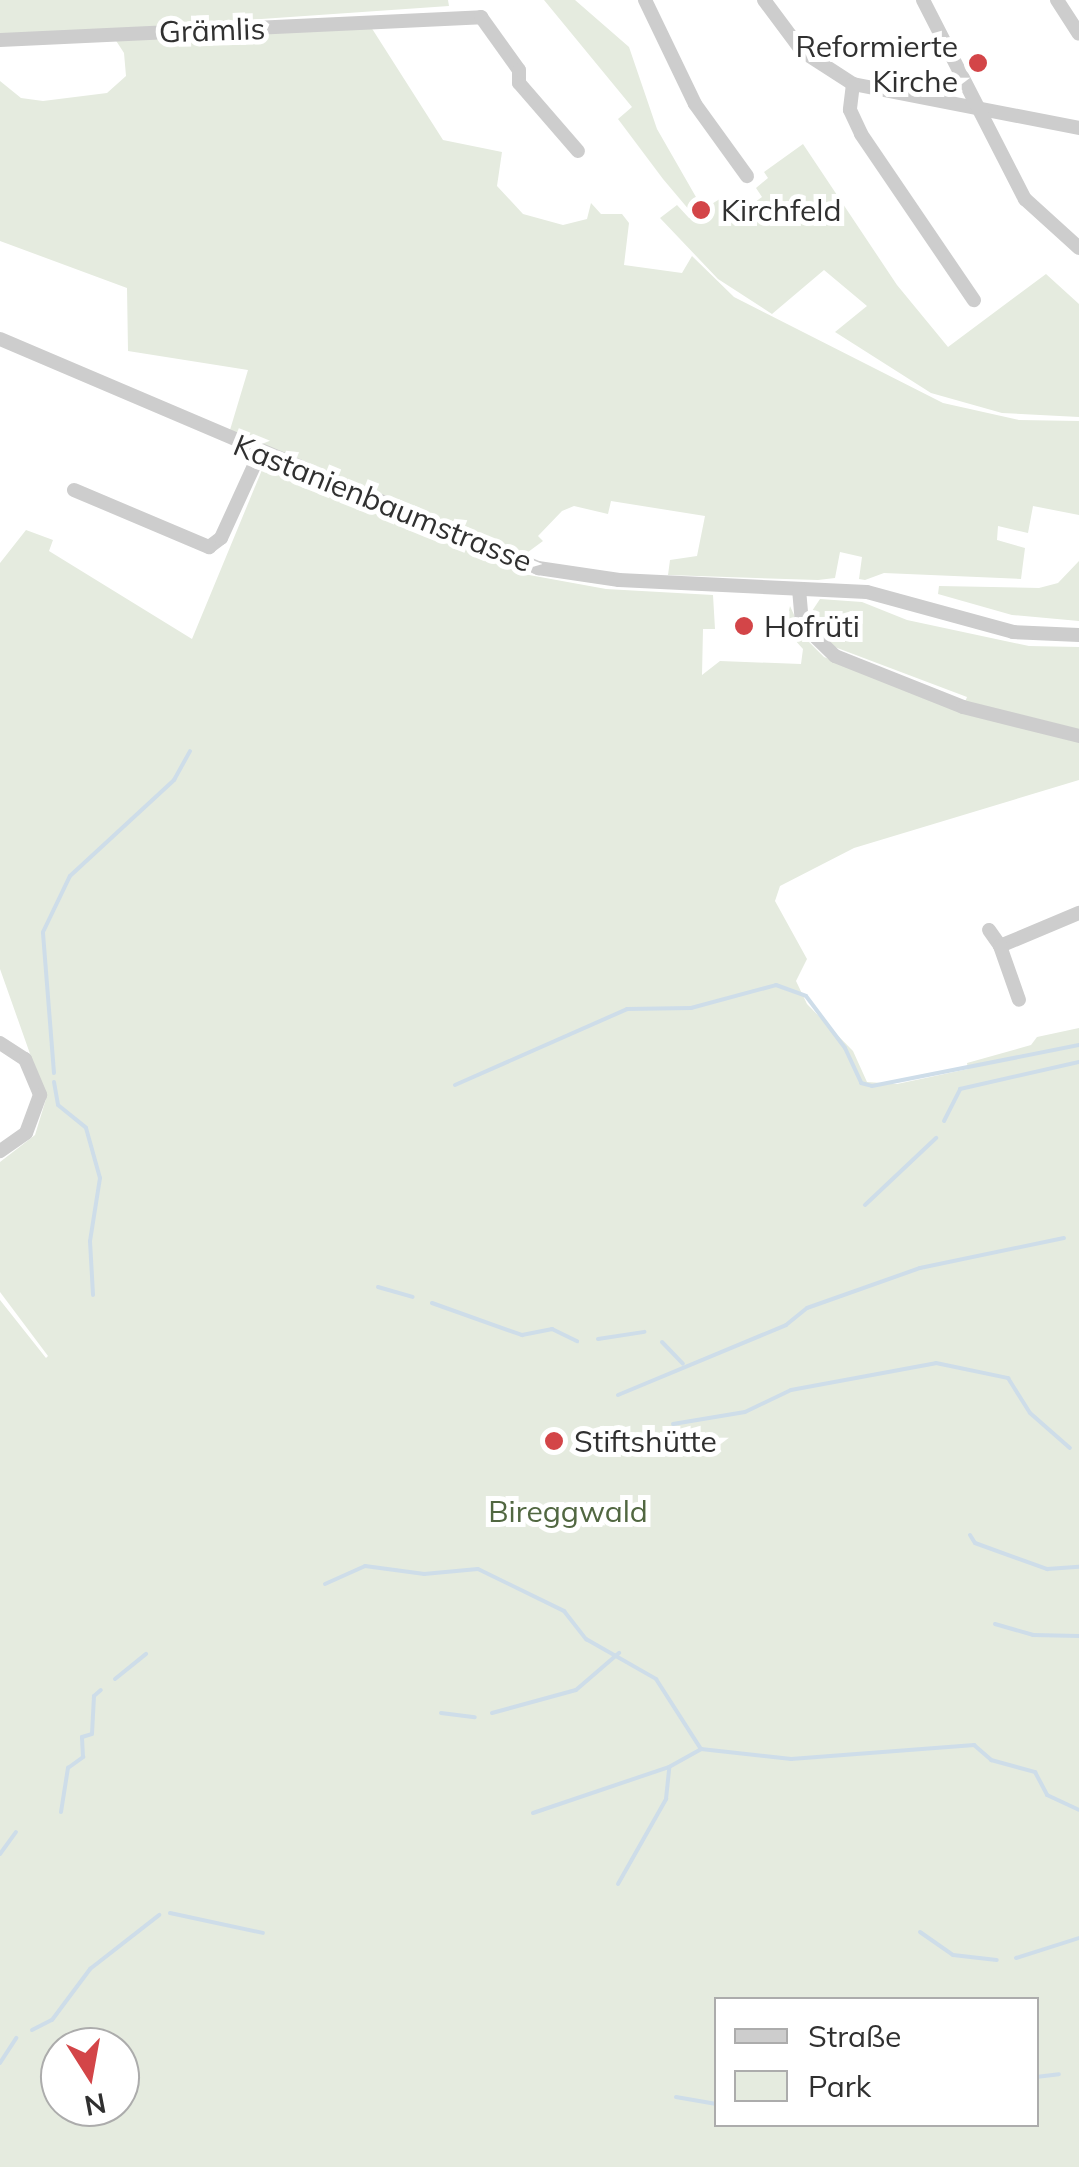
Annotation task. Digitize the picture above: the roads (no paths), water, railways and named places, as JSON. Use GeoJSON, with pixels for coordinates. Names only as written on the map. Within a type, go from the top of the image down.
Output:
{"type":"FeatureCollection","features":[{"type":"Feature","properties":{"kind":"street"},"geometry":{"type":"LineString","coordinates":[[645,0],[695,104],[747,176]]}},
{"type":"Feature","properties":{"kind":"street"},"geometry":{"type":"LineString","coordinates":[[764,0],[802,51],[853,84],[1079,128]]}},
{"type":"Feature","properties":{"kind":"street"},"geometry":{"type":"LineString","coordinates":[[923,0],[1024,199],[1079,248]]}},
{"type":"Feature","properties":{"kind":"street"},"geometry":{"type":"LineString","coordinates":[[1056,0],[1079,34]]}},
{"type":"Feature","properties":{"kind":"street","name":"Grämlis"},"geometry":{"type":"LineString","coordinates":[[0,40],[481,17],[520,70],[519,83],[578,151]]}},
{"type":"Feature","properties":{"kind":"street"},"geometry":{"type":"LineString","coordinates":[[853,84],[850,110],[860,134],[974,300]]}},
{"type":"Feature","properties":{"kind":"street","name":"Kastanienbaumstrasse"},"geometry":{"type":"LineString","coordinates":[[0,339],[260,453],[538,568],[619,580],[891,595],[1014,632],[1079,635]]}},
{"type":"Feature","properties":{"kind":"street"},"geometry":{"type":"LineString","coordinates":[[74,490],[209,547],[220,538],[260,453]]}},
{"type":"Feature","properties":{"kind":"street"},"geometry":{"type":"LineString","coordinates":[[799,588],[802,624],[835,656],[963,708],[1079,736]]}},
{"type":"Feature","properties":{"kind":"street"},"geometry":{"type":"LineString","coordinates":[[1000,946],[1079,913]]}},
{"type":"Feature","properties":{"kind":"street"},"geometry":{"type":"LineString","coordinates":[[989,930],[1000,946],[1020,1000]]}},
{"type":"Feature","properties":{"kind":"street"},"geometry":{"type":"LineString","coordinates":[[0,1043],[24,1058],[40,1096],[26,1133],[0,1151]]}},
{"type":"Feature","properties":{"kind":"waterway"},"geometry":{"type":"LineString","coordinates":[[54,1073],[43,932],[70,876],[174,780],[190,751]]}},
{"type":"Feature","properties":{"kind":"waterway"},"geometry":{"type":"LineString","coordinates":[[455,1085],[627,1009],[691,1008],[776,985],[806,996],[845,1048],[861,1083],[872,1086],[1079,1045]]}},
{"type":"Feature","properties":{"kind":"waterway"},"geometry":{"type":"LineString","coordinates":[[944,1121],[960,1089],[1079,1062]]}},
{"type":"Feature","properties":{"kind":"waterway"},"geometry":{"type":"LineString","coordinates":[[54,1082],[58,1105],[86,1128],[100,1178],[90,1241],[93,1295]]}},
{"type":"Feature","properties":{"kind":"waterway"},"geometry":{"type":"LineString","coordinates":[[865,1205],[936,1138]]}},
{"type":"Feature","properties":{"kind":"waterway"},"geometry":{"type":"LineString","coordinates":[[618,1395],[786,1325],[807,1308],[920,1268],[1064,1238]]}},
{"type":"Feature","properties":{"kind":"waterway"},"geometry":{"type":"LineString","coordinates":[[378,1287],[413,1297]]}},
{"type":"Feature","properties":{"kind":"waterway"},"geometry":{"type":"LineString","coordinates":[[432,1303],[522,1335],[552,1329],[577,1341]]}},
{"type":"Feature","properties":{"kind":"waterway"},"geometry":{"type":"LineString","coordinates":[[598,1339],[644,1332]]}},
{"type":"Feature","properties":{"kind":"waterway"},"geometry":{"type":"LineString","coordinates":[[662,1342],[683,1364]]}},
{"type":"Feature","properties":{"kind":"waterway"},"geometry":{"type":"LineString","coordinates":[[673,1424],[745,1412],[791,1390],[936,1363],[1008,1378],[1030,1413],[1070,1448]]}},
{"type":"Feature","properties":{"kind":"waterway"},"geometry":{"type":"LineString","coordinates":[[970,1535],[975,1543],[1047,1569],[1079,1567]]}},
{"type":"Feature","properties":{"kind":"waterway"},"geometry":{"type":"LineString","coordinates":[[325,1584],[365,1566],[424,1574],[478,1569],[564,1611],[586,1639],[656,1679],[701,1749],[791,1759],[974,1745],[991,1760],[1035,1772],[1047,1795],[1079,1810]]}},
{"type":"Feature","properties":{"kind":"waterway"},"geometry":{"type":"LineString","coordinates":[[995,1624],[1033,1635],[1079,1636]]}},
{"type":"Feature","properties":{"kind":"waterway"},"geometry":{"type":"LineString","coordinates":[[492,1713],[576,1690],[619,1653]]}},
{"type":"Feature","properties":{"kind":"waterway"},"geometry":{"type":"LineString","coordinates":[[115,1679],[146,1654]]}},
{"type":"Feature","properties":{"kind":"waterway"},"geometry":{"type":"LineString","coordinates":[[61,1812],[68,1768],[83,1757],[82,1737],[92,1734],[94,1696],[101,1690]]}},
{"type":"Feature","properties":{"kind":"waterway"},"geometry":{"type":"LineString","coordinates":[[441,1713],[475,1717]]}},
{"type":"Feature","properties":{"kind":"waterway"},"geometry":{"type":"LineString","coordinates":[[533,1813],[669,1767],[701,1749]]}},
{"type":"Feature","properties":{"kind":"waterway"},"geometry":{"type":"LineString","coordinates":[[618,1884],[666,1799],[669,1768]]}},
{"type":"Feature","properties":{"kind":"waterway"},"geometry":{"type":"LineString","coordinates":[[0,1854],[16,1832]]}},
{"type":"Feature","properties":{"kind":"waterway"},"geometry":{"type":"LineString","coordinates":[[170,1913],[263,1933]]}},
{"type":"Feature","properties":{"kind":"waterway"},"geometry":{"type":"LineString","coordinates":[[32,2030],[52,2020],[90,1969],[159,1915]]}},
{"type":"Feature","properties":{"kind":"waterway"},"geometry":{"type":"LineString","coordinates":[[920,1932],[953,1955],[997,1960]]}},
{"type":"Feature","properties":{"kind":"waterway"},"geometry":{"type":"LineString","coordinates":[[1016,1958],[1079,1938]]}},
{"type":"Feature","properties":{"kind":"waterway"},"geometry":{"type":"LineString","coordinates":[[0,2063],[16,2038]]}},
{"type":"Feature","properties":{"kind":"waterway"},"geometry":{"type":"LineString","coordinates":[[1039,2077],[1059,2074]]}},
{"type":"Feature","properties":{"kind":"waterway"},"geometry":{"type":"LineString","coordinates":[[676,2097],[714,2104]]}},
{"type":"Feature","properties":{"kind":"place","name":"Reformierte Kirche"},"geometry":{"type":"Point","coordinates":[978,63]}},
{"type":"Feature","properties":{"kind":"place","name":"Kirchfeld"},"geometry":{"type":"Point","coordinates":[701,210]}},
{"type":"Feature","properties":{"kind":"place","name":"Hofrüti"},"geometry":{"type":"Point","coordinates":[744,626]}},
{"type":"Feature","properties":{"kind":"place","name":"Stiftshütte"},"geometry":{"type":"Point","coordinates":[554,1441]}},
{"type":"Feature","properties":{"kind":"park label","name":"Bireggwald"},"geometry":{"type":"Point","coordinates":[568,1511]}}]}
